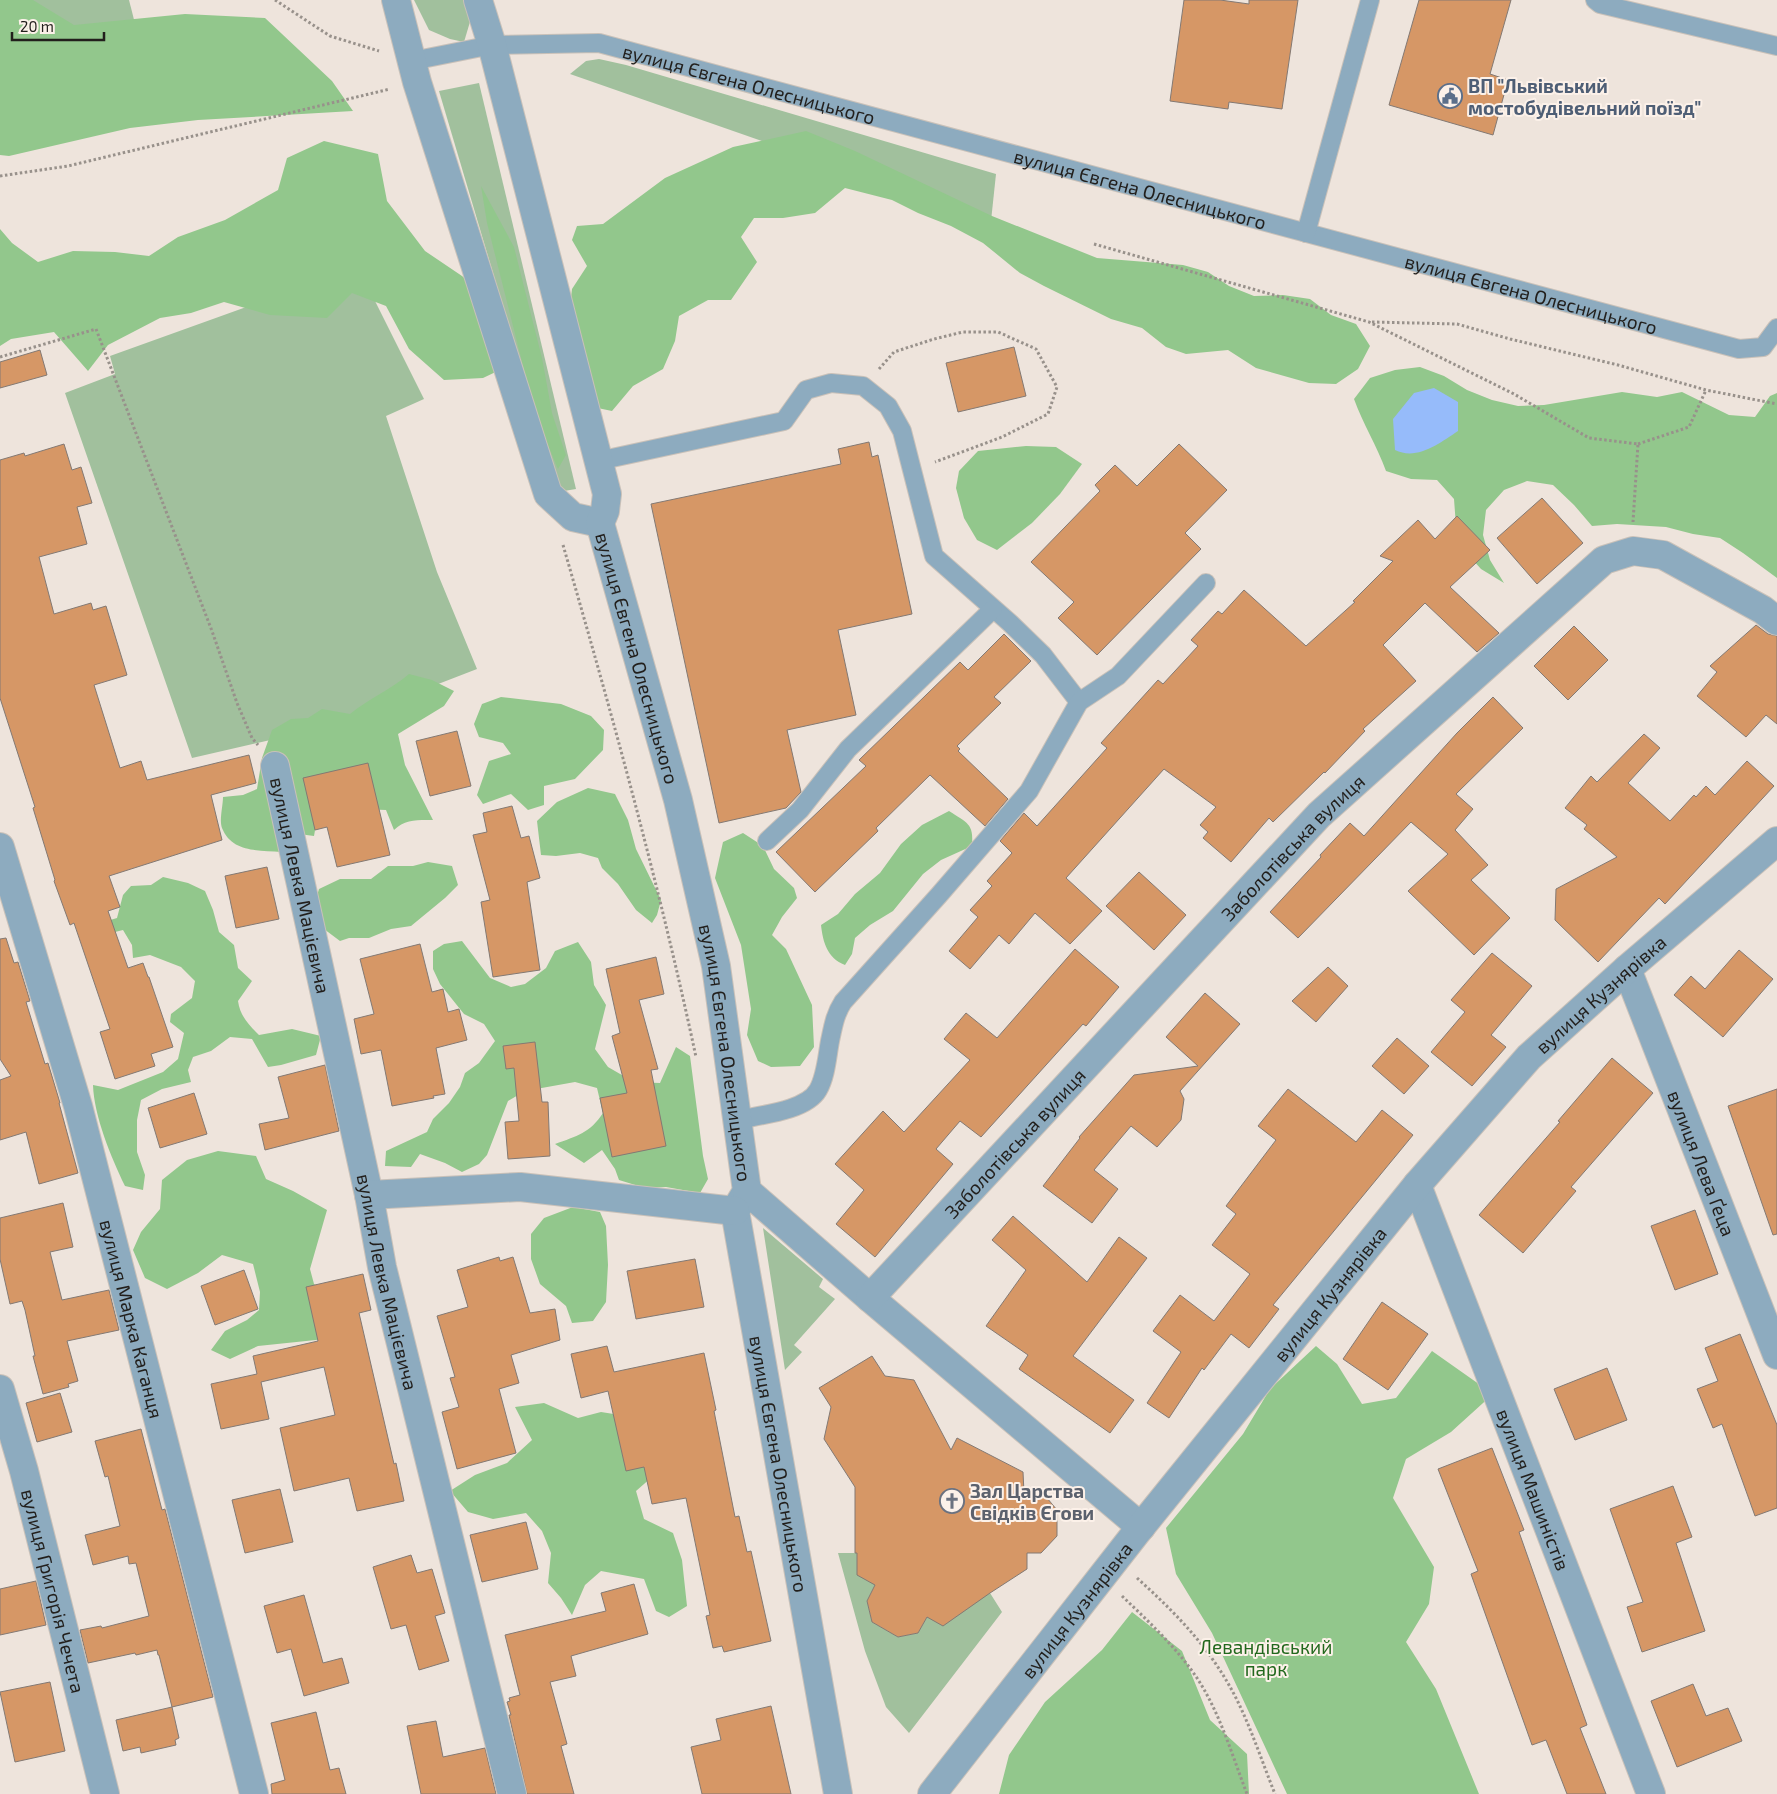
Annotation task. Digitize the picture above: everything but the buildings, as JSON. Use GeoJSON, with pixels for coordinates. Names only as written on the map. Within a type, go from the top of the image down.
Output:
{"type":"FeatureCollection","features":[{"type":"Feature","properties":{"kind":"street","name":"вулиця Євгена Олесницького"},"geometry":{"type":"LineString","coordinates":[[396,0],[414,72],[548,494],[573,517],[600,523]]}},
{"type":"Feature","properties":{"kind":"street","name":"вулиця Євгена Олесницького"},"geometry":{"type":"LineString","coordinates":[[478,0],[492,45],[607,494],[605,510],[600,523],[678,800],[716,966],[737,1120],[741,1201],[838,1794]]}},
{"type":"Feature","properties":{"kind":"street","name":"Заболотівська вулиця"},"geometry":{"type":"LineString","coordinates":[[870,1298],[1319,815],[1604,560],[1633,551],[1663,555],[1763,610],[1777,621]]}},
{"type":"Feature","properties":{"kind":"street","name":"вулиця Левка Мацієвича"},"geometry":{"type":"LineString","coordinates":[[275,766],[369,1195],[382,1267],[512,1794]]}},
{"type":"Feature","properties":{"kind":"street","name":"вулиця Кузнярівка"},"geometry":{"type":"LineString","coordinates":[[932,1794],[1141,1526],[1417,1185],[1529,1057],[1627,969],[1777,841]]}},
{"type":"Feature","properties":{"kind":"street","name":"вулиця Марка Каганця"},"geometry":{"type":"LineString","coordinates":[[0,848],[78,1106],[254,1794]]}},
{"type":"Feature","properties":{"kind":"street","name":"вулиця Лева Ґеца"},"geometry":{"type":"LineString","coordinates":[[1627,969],[1777,1355]]}},
{"type":"Feature","properties":{"kind":"street","name":"вулиця Машиністів"},"geometry":{"type":"LineString","coordinates":[[1417,1185],[1651,1794]]}},
{"type":"Feature","properties":{"kind":"street"},"geometry":{"type":"LineString","coordinates":[[369,1195],[520,1187],[741,1201],[870,1298],[1141,1526]]}},
{"type":"Feature","properties":{"kind":"street","name":"вулиця Григорія Чечета"},"geometry":{"type":"LineString","coordinates":[[0,1389],[24,1471],[105,1794]]}},
{"type":"Feature","properties":{"kind":"lane"},"geometry":{"type":"LineString","coordinates":[[1306,233],[1370,0]]}},
{"type":"Feature","properties":{"kind":"lane"},"geometry":{"type":"LineString","coordinates":[[1595,0],[1600,4],[1777,46]]}},
{"type":"Feature","properties":{"kind":"lane","name":"вулиця Євгена Олесницького"},"geometry":{"type":"LineString","coordinates":[[492,45],[599,43],[1740,349],[1764,347],[1777,328]]}},
{"type":"Feature","properties":{"kind":"lane"},"geometry":{"type":"LineString","coordinates":[[414,72],[492,45]]}},
{"type":"Feature","properties":{"kind":"lane"},"geometry":{"type":"LineString","coordinates":[[598,460],[784,421],[806,390],[831,383],[863,386],[888,406],[902,431],[934,556],[993,608],[1042,656],[1079,702]]}},
{"type":"Feature","properties":{"kind":"lane"},"geometry":{"type":"LineString","coordinates":[[737,1120],[808,1102],[818,1091],[823,1078],[834,1020],[839,1007],[1028,791],[1079,702],[1118,676],[1206,583]]}},
{"type":"Feature","properties":{"kind":"lane"},"geometry":{"type":"LineString","coordinates":[[767,841],[800,810],[848,749],[993,608]]}},
{"type":"Feature","properties":{"kind":"path"},"geometry":{"type":"LineString","coordinates":[[275,0],[330,36],[414,72]]}},
{"type":"Feature","properties":{"kind":"path"},"geometry":{"type":"LineString","coordinates":[[0,176],[68,166],[414,72]]}},
{"type":"Feature","properties":{"kind":"path"},"geometry":{"type":"LineString","coordinates":[[1094,244],[1369,322],[1514,394],[1589,438],[1638,444],[1689,427],[1706,390]]}},
{"type":"Feature","properties":{"kind":"path"},"geometry":{"type":"LineString","coordinates":[[1369,322],[1457,324],[1618,365],[1706,390],[1777,404]]}},
{"type":"Feature","properties":{"kind":"path"},"geometry":{"type":"LineString","coordinates":[[0,357],[96,329],[212,631],[237,703],[252,738],[275,766]]}},
{"type":"Feature","properties":{"kind":"path"},"geometry":{"type":"LineString","coordinates":[[863,386],[894,352],[963,332],[998,332],[1036,349],[1057,387],[1048,414],[1002,437],[912,469]]}},
{"type":"Feature","properties":{"kind":"path"},"geometry":{"type":"LineString","coordinates":[[1633,551],[1634,492],[1638,444]]}},
{"type":"Feature","properties":{"kind":"path"},"geometry":{"type":"LineString","coordinates":[[562,542],[612,714],[678,973],[697,1059]]}},
{"type":"Feature","properties":{"kind":"path"},"geometry":{"type":"LineString","coordinates":[[1109,1568],[1198,1679],[1216,1712],[1247,1794]]}},
{"type":"Feature","properties":{"kind":"path"},"geometry":{"type":"LineString","coordinates":[[1109,1568],[1172,1610],[1192,1631],[1218,1666],[1238,1702],[1275,1794]]}},
{"type":"Feature","properties":{"kind":"green space"},"geometry":{"type":"Polygon","coordinates":[[[0,0],[129,0],[143,55],[0,0]]]}},
{"type":"Feature","properties":{"kind":"green space"},"geometry":{"type":"Polygon","coordinates":[[[0,0],[33,0],[74,25],[185,14],[265,18],[332,81],[353,111],[198,120],[130,128],[9,156],[0,155],[0,0]]]}},
{"type":"Feature","properties":{"kind":"green space"},"geometry":{"type":"Polygon","coordinates":[[[414,0],[463,0],[472,15],[464,42],[450,39],[429,30],[414,0]]]}},
{"type":"Feature","properties":{"kind":"green space"},"geometry":{"type":"Polygon","coordinates":[[[599,59],[626,65],[996,174],[991,221],[570,74],[586,61],[599,59]]]}},
{"type":"Feature","properties":{"kind":"green space"},"geometry":{"type":"Polygon","coordinates":[[[479,83],[576,489],[558,492],[439,91],[479,83]]]}},
{"type":"Feature","properties":{"kind":"green space"},"geometry":{"type":"Polygon","coordinates":[[[806,131],[855,151],[992,216],[1097,258],[1183,265],[1208,272],[1229,286],[1254,296],[1283,295],[1310,299],[1331,315],[1356,324],[1370,346],[1358,369],[1336,384],[1309,383],[1256,368],[1228,350],[1186,354],[1166,347],[1142,328],[1111,319],[1020,273],[983,243],[951,226],[892,200],[845,188],[815,213],[783,218],[754,218],[741,237],[757,262],[731,300],[708,300],[679,316],[675,341],[663,369],[633,386],[612,411],[588,406],[568,322],[572,289],[587,266],[572,240],[577,226],[603,224],[665,178],[733,147],[806,131]]]}},
{"type":"Feature","properties":{"kind":"green space"},"geometry":{"type":"Polygon","coordinates":[[[324,141],[378,154],[387,201],[425,251],[462,276],[481,293],[504,368],[483,378],[444,380],[409,349],[386,306],[352,293],[327,318],[270,315],[224,302],[191,313],[160,318],[108,345],[88,371],[54,332],[11,339],[0,346],[0,229],[12,243],[38,262],[73,251],[115,252],[149,256],[178,237],[225,220],[278,190],[287,158],[324,141]]]}},
{"type":"Feature","properties":{"kind":"green space"},"geometry":{"type":"Polygon","coordinates":[[[481,186],[514,247],[542,358],[552,413],[566,455],[558,469],[536,417],[487,223],[481,186]]]}},
{"type":"Feature","properties":{"kind":"green space"},"geometry":{"type":"Polygon","coordinates":[[[358,267],[424,399],[386,416],[437,572],[477,669],[327,727],[192,758],[65,393],[115,374],[110,356],[358,267]]]}},
{"type":"Feature","properties":{"kind":"green space"},"geometry":{"type":"Polygon","coordinates":[[[1420,367],[1444,376],[1467,390],[1492,400],[1518,406],[1544,405],[1622,392],[1657,397],[1682,392],[1729,415],[1755,417],[1770,396],[1777,393],[1777,578],[1720,538],[1666,527],[1617,524],[1592,526],[1553,485],[1527,481],[1504,490],[1486,510],[1483,535],[1490,560],[1504,583],[1481,569],[1464,550],[1456,526],[1454,499],[1437,480],[1411,479],[1386,471],[1354,399],[1370,378],[1395,370],[1420,367]]]}},
{"type":"Feature","properties":{"kind":"green space"},"geometry":{"type":"Polygon","coordinates":[[[1026,446],[1056,447],[1082,464],[1060,494],[1032,523],[997,550],[977,540],[964,518],[956,488],[959,471],[978,451],[1026,446]]]}},
{"type":"Feature","properties":{"kind":"green space"},"geometry":{"type":"Polygon","coordinates":[[[409,674],[432,680],[454,691],[444,706],[398,734],[405,765],[433,820],[407,822],[394,830],[386,810],[361,809],[317,819],[314,836],[299,834],[281,852],[247,849],[232,842],[221,825],[223,797],[243,795],[257,789],[262,758],[272,730],[291,719],[308,718],[322,709],[350,714],[409,674]]]}},
{"type":"Feature","properties":{"kind":"green space"},"geometry":{"type":"Polygon","coordinates":[[[501,697],[561,704],[591,716],[604,730],[603,750],[575,779],[544,786],[544,805],[528,810],[511,794],[483,804],[477,795],[489,761],[511,754],[503,743],[479,737],[474,724],[482,704],[501,697]]]}},
{"type":"Feature","properties":{"kind":"green space"},"geometry":{"type":"Polygon","coordinates":[[[588,788],[615,794],[628,820],[636,849],[661,900],[657,915],[652,923],[636,910],[618,884],[602,868],[598,858],[580,853],[556,856],[541,855],[537,821],[557,802],[588,788]]]}},
{"type":"Feature","properties":{"kind":"green space"},"geometry":{"type":"Polygon","coordinates":[[[949,811],[968,824],[972,833],[972,846],[941,860],[923,874],[893,911],[870,925],[855,938],[852,954],[845,965],[839,962],[827,949],[821,925],[838,914],[855,894],[880,873],[901,844],[922,825],[949,811]]]}},
{"type":"Feature","properties":{"kind":"green space"},"geometry":{"type":"Polygon","coordinates":[[[743,833],[763,846],[774,869],[794,888],[797,898],[782,917],[772,935],[786,949],[812,1005],[814,1047],[800,1066],[771,1067],[758,1061],[747,1035],[751,1009],[741,945],[715,878],[723,842],[743,833]]]}},
{"type":"Feature","properties":{"kind":"green space"},"geometry":{"type":"Polygon","coordinates":[[[428,862],[452,866],[458,885],[411,926],[391,929],[369,938],[349,938],[340,941],[324,929],[316,899],[319,889],[340,879],[371,879],[388,866],[413,866],[428,862]]]}},
{"type":"Feature","properties":{"kind":"green space"},"geometry":{"type":"Polygon","coordinates":[[[163,877],[188,883],[205,891],[219,932],[234,945],[238,968],[252,981],[238,1001],[248,1024],[259,1035],[292,1029],[321,1036],[316,1055],[268,1067],[252,1039],[230,1037],[211,1051],[193,1057],[188,1070],[191,1082],[162,1089],[141,1100],[137,1120],[137,1152],[145,1175],[143,1190],[125,1186],[100,1123],[96,1110],[93,1085],[118,1090],[163,1072],[178,1059],[184,1033],[170,1022],[171,1014],[192,998],[195,981],[181,967],[150,955],[133,958],[132,945],[123,930],[103,935],[107,921],[117,918],[123,895],[131,886],[151,885],[163,877]]]}},
{"type":"Feature","properties":{"kind":"green space"},"geometry":{"type":"Polygon","coordinates":[[[462,941],[490,978],[511,987],[525,984],[546,968],[555,951],[578,942],[591,962],[594,985],[606,1005],[595,1049],[608,1067],[634,1082],[660,1083],[676,1047],[690,1056],[703,1156],[708,1179],[700,1193],[666,1187],[645,1188],[619,1180],[615,1169],[602,1150],[584,1163],[555,1144],[588,1129],[603,1113],[597,1088],[575,1082],[525,1091],[508,1101],[487,1155],[479,1164],[462,1172],[445,1163],[420,1154],[411,1167],[385,1166],[386,1151],[427,1132],[433,1119],[449,1103],[460,1087],[465,1073],[479,1063],[495,1041],[484,1024],[464,1014],[440,984],[433,969],[433,951],[444,944],[462,941]]]}},
{"type":"Feature","properties":{"kind":"green space"},"geometry":{"type":"Polygon","coordinates":[[[218,1151],[256,1156],[266,1179],[293,1191],[327,1210],[310,1269],[314,1284],[349,1311],[335,1338],[258,1346],[230,1359],[211,1350],[225,1331],[247,1320],[259,1310],[260,1292],[253,1264],[222,1255],[198,1273],[167,1289],[145,1278],[133,1250],[141,1232],[160,1209],[162,1180],[187,1160],[218,1151]]]}},
{"type":"Feature","properties":{"kind":"green space"},"geometry":{"type":"Polygon","coordinates":[[[573,1207],[600,1212],[606,1226],[608,1265],[606,1302],[593,1321],[572,1323],[566,1306],[540,1284],[531,1259],[531,1234],[544,1218],[573,1207]]]}},
{"type":"Feature","properties":{"kind":"green space"},"geometry":{"type":"Polygon","coordinates":[[[763,1228],[823,1279],[819,1287],[835,1299],[794,1345],[802,1352],[785,1370],[763,1228]]]}},
{"type":"Feature","properties":{"kind":"green space","name":"Левандівський парк"},"geometry":{"type":"Polygon","coordinates":[[[1316,1346],[1337,1364],[1362,1404],[1396,1398],[1432,1351],[1493,1394],[1451,1432],[1406,1459],[1393,1498],[1434,1567],[1429,1604],[1406,1642],[1436,1689],[1479,1794],[1287,1794],[1212,1633],[1176,1574],[1166,1528],[1243,1434],[1270,1389],[1316,1346]]]}},
{"type":"Feature","properties":{"kind":"green space"},"geometry":{"type":"Polygon","coordinates":[[[544,1403],[578,1418],[601,1412],[620,1415],[660,1470],[636,1491],[644,1519],[673,1533],[682,1560],[687,1606],[669,1617],[656,1611],[644,1579],[601,1571],[585,1585],[572,1615],[548,1583],[551,1553],[542,1531],[526,1513],[493,1519],[468,1512],[450,1491],[475,1475],[507,1463],[532,1440],[515,1407],[544,1403]]]}},
{"type":"Feature","properties":{"kind":"green space"},"geometry":{"type":"Polygon","coordinates":[[[838,1553],[857,1553],[875,1585],[867,1601],[872,1622],[898,1637],[918,1633],[927,1617],[990,1593],[1002,1612],[909,1733],[886,1707],[865,1651],[838,1553]]]}},
{"type":"Feature","properties":{"kind":"green space"},"geometry":{"type":"Polygon","coordinates":[[[1132,1612],[1182,1651],[1210,1720],[1247,1754],[1249,1794],[999,1794],[1009,1755],[1045,1702],[1102,1650],[1132,1612]]]}},
{"type":"Feature","properties":{"kind":"water"},"geometry":{"type":"Polygon","coordinates":[[[1434,388],[1458,402],[1458,431],[1436,445],[1420,452],[1403,453],[1395,450],[1393,419],[1414,393],[1434,388]]]}},
{"type":"Feature","properties":{"kind":"place","name":"ВП \"Львівський мостобудівельний поїзд\""},"geometry":{"type":"Point","coordinates":[1450,96]}},
{"type":"Feature","properties":{"kind":"place","name":"Зал Царства Свідків Єгови"},"geometry":{"type":"Point","coordinates":[952,1501]}}]}
